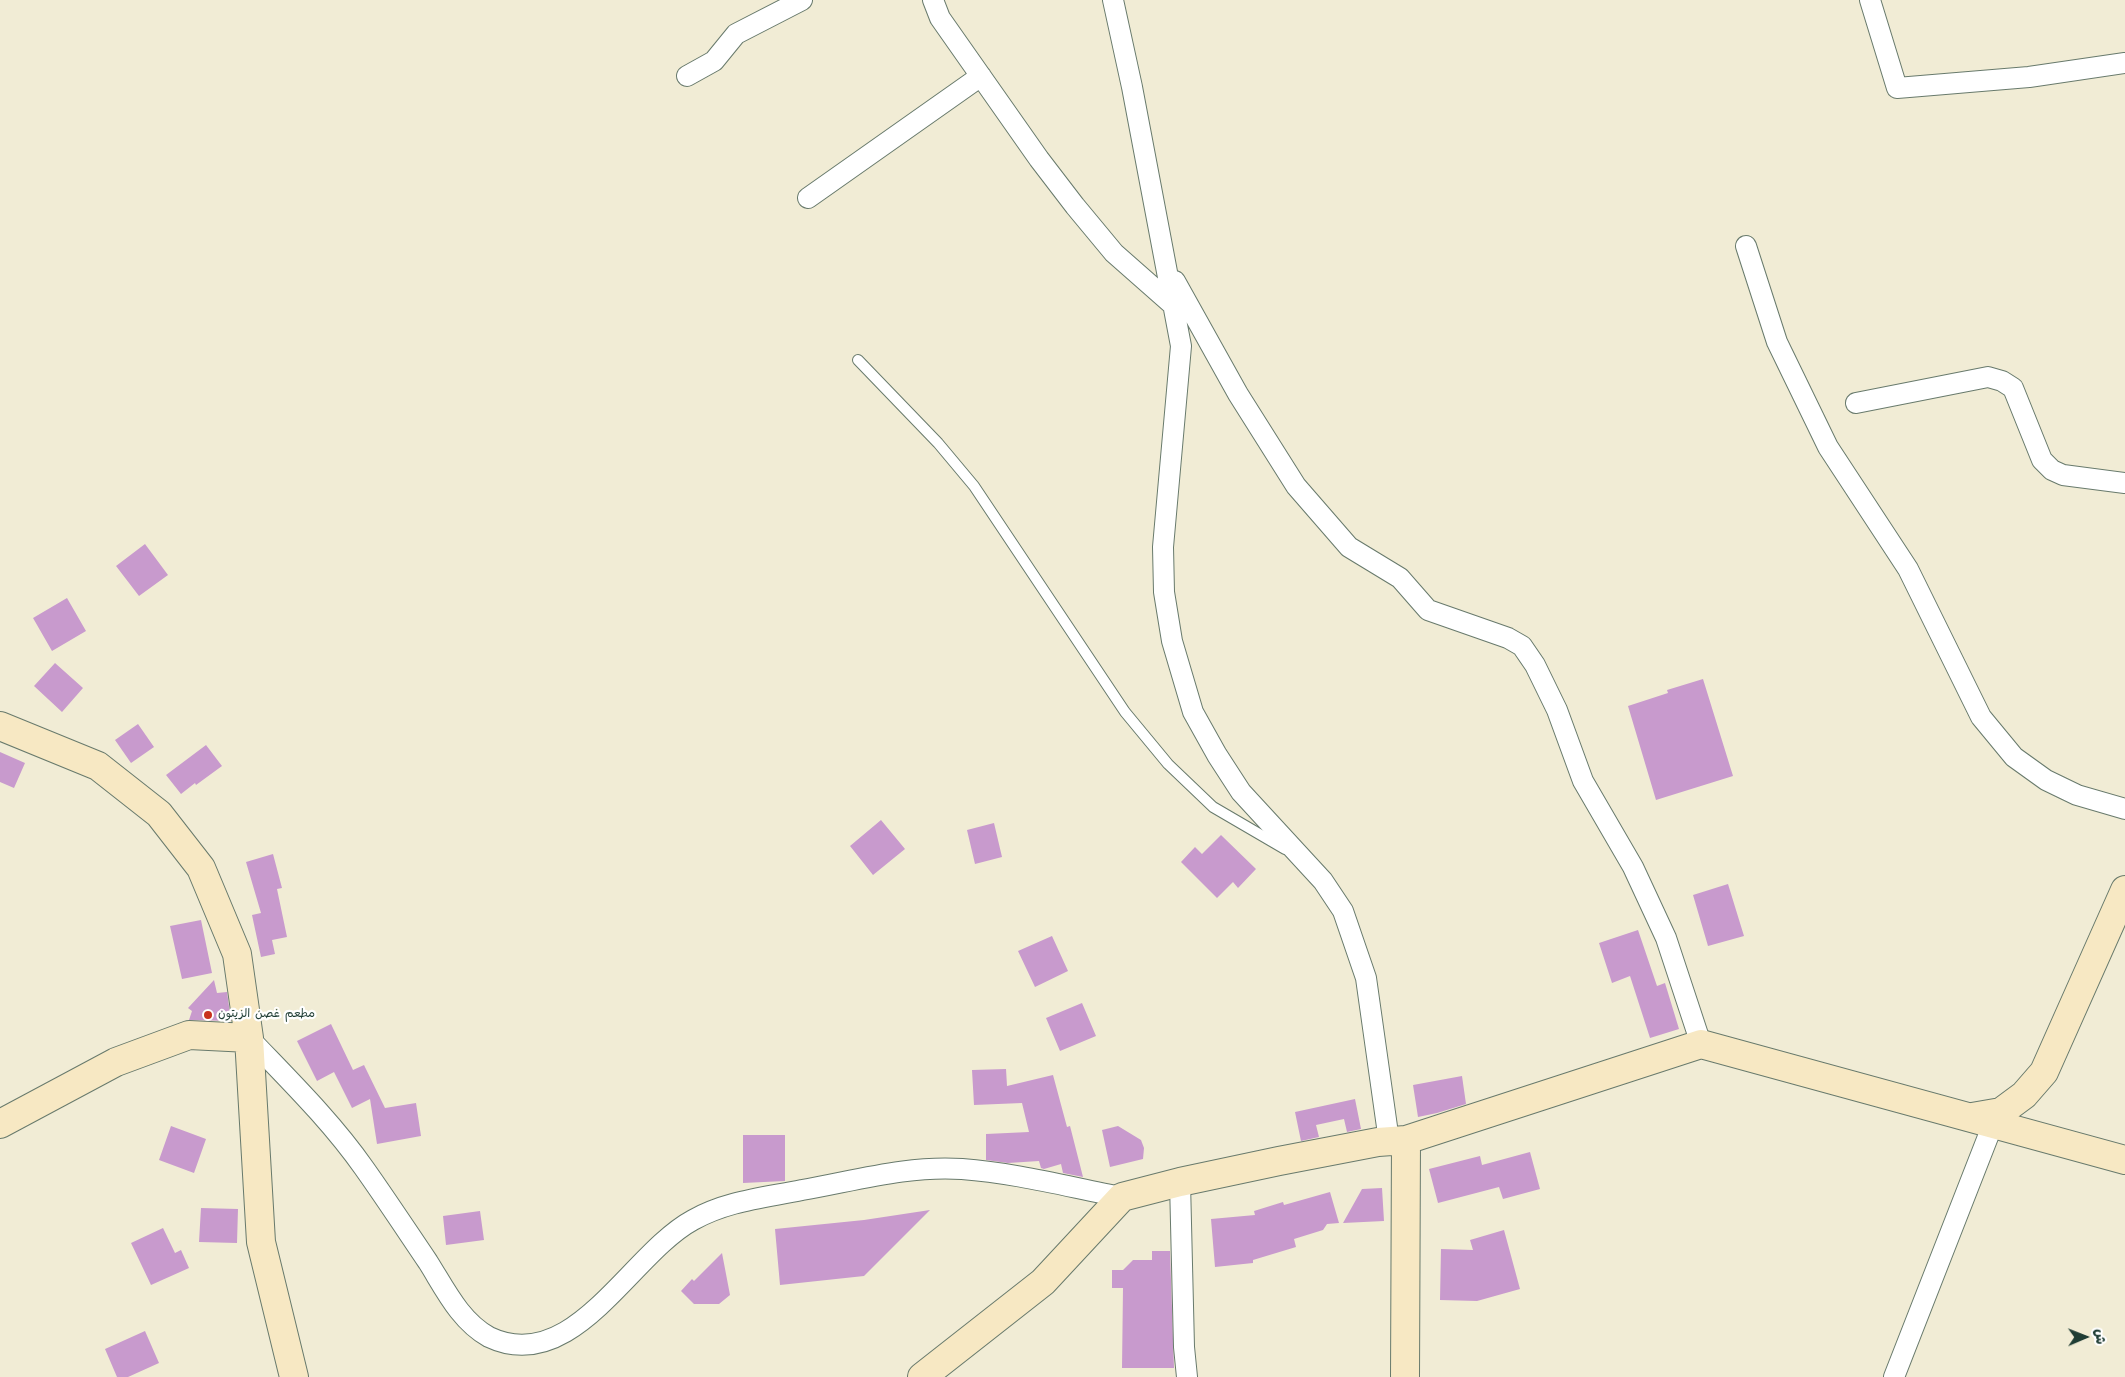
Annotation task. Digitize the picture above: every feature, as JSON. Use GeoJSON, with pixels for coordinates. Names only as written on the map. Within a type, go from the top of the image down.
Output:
{"type":"FeatureCollection","features":[{"type":"Feature","properties":{"kind":"street"},"geometry":{"type":"LineString","coordinates":[[687,76],[714,61],[736,34],[802,0]]}},
{"type":"Feature","properties":{"kind":"street"},"geometry":{"type":"LineString","coordinates":[[933,0],[940,18],[1074,206],[1114,252],[1173,305]]}},
{"type":"Feature","properties":{"kind":"street"},"geometry":{"type":"LineString","coordinates":[[1113,0],[1132,87],[1181,346],[1163,547],[1164,592],[1172,642],[1193,712],[1216,755],[1241,792],[1323,881],[1343,911],[1366,978],[1398,1141],[1405,1377]]}},
{"type":"Feature","properties":{"kind":"street"},"geometry":{"type":"LineString","coordinates":[[1870,0],[1897,88],[2029,77],[2125,63]]}},
{"type":"Feature","properties":{"kind":"street"},"geometry":{"type":"LineString","coordinates":[[808,198],[981,76]]}},
{"type":"Feature","properties":{"kind":"street"},"geometry":{"type":"LineString","coordinates":[[1746,246],[1777,342],[1828,448],[1908,569],[1981,717],[2014,757],[2046,780],[2077,795],[2125,809]]}},
{"type":"Feature","properties":{"kind":"street"},"geometry":{"type":"LineString","coordinates":[[1166,266],[1238,394],[1296,486],[1348,547],[1400,578],[1428,610],[1508,638],[1522,646],[1535,665],[1557,710],[1582,780],[1633,867],[1666,938],[1701,1044]]}},
{"type":"Feature","properties":{"kind":"street"},"geometry":{"type":"LineString","coordinates":[[1856,403],[1988,377],[2002,381],[2013,388],[2042,460],[2052,470],[2063,475],[2125,483]]}},
{"type":"Feature","properties":{"kind":"street"},"geometry":{"type":"LineString","coordinates":[[0,726],[98,766],[158,814],[201,868],[237,954],[249,1038],[261,1242],[294,1377]]}},
{"type":"Feature","properties":{"kind":"street"},"geometry":{"type":"LineString","coordinates":[[1894,1377],[1981,1121],[2001,1112],[2024,1095],[2044,1072],[2125,890]]}},
{"type":"Feature","properties":{"kind":"street"},"geometry":{"type":"LineString","coordinates":[[0,1124],[116,1062],[189,1035],[249,1038],[305,1097],[363,1166],[463,1316],[488,1337],[516,1348],[536,1348],[558,1341],[581,1327],[661,1244],[689,1222],[719,1206],[910,1170],[961,1168],[1009,1175],[1122,1197],[1180,1182],[1360,1145],[1398,1141],[1701,1044],[2125,1160]]}},
{"type":"Feature","properties":{"kind":"street"},"geometry":{"type":"LineString","coordinates":[[1180,1182],[1186,1377]]}},
{"type":"Feature","properties":{"kind":"street"},"geometry":{"type":"LineString","coordinates":[[922,1377],[1043,1282],[1122,1197]]}},
{"type":"Feature","properties":{"kind":"lane"},"geometry":{"type":"LineString","coordinates":[[858,360],[938,443],[974,486],[1125,712],[1168,764],[1213,807],[1306,861]]}},
{"type":"Feature","properties":{"kind":"building"},"geometry":{"type":"Polygon","coordinates":[[[145,544],[168,575],[139,596],[116,566],[145,544]]]}},
{"type":"Feature","properties":{"kind":"building"},"geometry":{"type":"Polygon","coordinates":[[[67,598],[86,631],[52,651],[33,618],[67,598]]]}},
{"type":"Feature","properties":{"kind":"building"},"geometry":{"type":"Polygon","coordinates":[[[55,663],[83,688],[62,712],[34,686],[55,663]]]}},
{"type":"Feature","properties":{"kind":"building"},"geometry":{"type":"Polygon","coordinates":[[[1703,679],[1733,776],[1656,800],[1628,706],[1668,693],[1667,690],[1703,679]]]}},
{"type":"Feature","properties":{"kind":"building"},"geometry":{"type":"Polygon","coordinates":[[[138,724],[154,747],[131,763],[115,740],[138,724]]]}},
{"type":"Feature","properties":{"kind":"building"},"geometry":{"type":"Polygon","coordinates":[[[206,745],[222,766],[181,794],[166,775],[206,745]]]}},
{"type":"Feature","properties":{"kind":"building"},"geometry":{"type":"Polygon","coordinates":[[[0,752],[25,763],[14,788],[0,782],[0,752]]]}},
{"type":"Feature","properties":{"kind":"building"},"geometry":{"type":"Polygon","coordinates":[[[881,820],[905,849],[873,875],[850,846],[881,820]]]}},
{"type":"Feature","properties":{"kind":"building"},"geometry":{"type":"Polygon","coordinates":[[[994,823],[1002,857],[975,864],[967,830],[994,823]]]}},
{"type":"Feature","properties":{"kind":"building"},"geometry":{"type":"Polygon","coordinates":[[[1221,835],[1256,869],[1238,888],[1233,882],[1217,898],[1181,862],[1195,847],[1202,854],[1221,835]]]}},
{"type":"Feature","properties":{"kind":"building"},"geometry":{"type":"Polygon","coordinates":[[[273,854],[282,888],[277,889],[287,937],[272,940],[275,954],[261,957],[252,915],[261,913],[246,862],[273,854]]]}},
{"type":"Feature","properties":{"kind":"building"},"geometry":{"type":"Polygon","coordinates":[[[1728,884],[1744,936],[1708,946],[1693,895],[1728,884]]]}},
{"type":"Feature","properties":{"kind":"building"},"geometry":{"type":"Polygon","coordinates":[[[201,920],[212,973],[182,979],[170,926],[201,920]]]}},
{"type":"Feature","properties":{"kind":"building"},"geometry":{"type":"Polygon","coordinates":[[[1638,930],[1657,986],[1665,983],[1679,1029],[1650,1038],[1630,976],[1612,983],[1599,943],[1638,930]]]}},
{"type":"Feature","properties":{"kind":"building"},"geometry":{"type":"Polygon","coordinates":[[[1052,936],[1068,971],[1035,987],[1018,951],[1052,936]]]}},
{"type":"Feature","properties":{"kind":"building"},"geometry":{"type":"Polygon","coordinates":[[[214,980],[217,993],[227,992],[231,1021],[189,1020],[192,1011],[188,1008],[214,980]]]}},
{"type":"Feature","properties":{"kind":"building"},"geometry":{"type":"Polygon","coordinates":[[[1082,1003],[1096,1036],[1060,1051],[1046,1018],[1082,1003]]]}},
{"type":"Feature","properties":{"kind":"building"},"geometry":{"type":"Polygon","coordinates":[[[331,1024],[353,1070],[364,1065],[385,1108],[416,1103],[421,1136],[377,1144],[370,1099],[352,1108],[334,1072],[317,1081],[297,1041],[331,1024]]]}},
{"type":"Feature","properties":{"kind":"building"},"geometry":{"type":"Polygon","coordinates":[[[1006,1069],[1007,1086],[1053,1075],[1067,1127],[1070,1126],[1083,1177],[1063,1173],[1061,1164],[1044,1169],[1041,1168],[1039,1161],[1008,1163],[986,1160],[986,1134],[1029,1132],[1022,1103],[974,1105],[972,1070],[1006,1069]]]}},
{"type":"Feature","properties":{"kind":"building"},"geometry":{"type":"Polygon","coordinates":[[[1462,1076],[1466,1104],[1418,1117],[1413,1085],[1462,1076]]]}},
{"type":"Feature","properties":{"kind":"building"},"geometry":{"type":"Polygon","coordinates":[[[1355,1099],[1361,1129],[1347,1132],[1344,1119],[1316,1125],[1319,1137],[1301,1141],[1295,1112],[1355,1099]]]}},
{"type":"Feature","properties":{"kind":"building"},"geometry":{"type":"Polygon","coordinates":[[[171,1126],[206,1139],[194,1173],[159,1160],[171,1126]]]}},
{"type":"Feature","properties":{"kind":"building"},"geometry":{"type":"Polygon","coordinates":[[[1118,1126],[1141,1140],[1144,1148],[1143,1159],[1110,1167],[1102,1130],[1118,1126]]]}},
{"type":"Feature","properties":{"kind":"building"},"geometry":{"type":"Polygon","coordinates":[[[743,1135],[785,1135],[785,1181],[743,1183],[743,1135]]]}},
{"type":"Feature","properties":{"kind":"building"},"geometry":{"type":"Polygon","coordinates":[[[1530,1152],[1540,1189],[1503,1199],[1499,1187],[1438,1203],[1429,1169],[1480,1156],[1482,1165],[1530,1152]]]}},
{"type":"Feature","properties":{"kind":"building"},"geometry":{"type":"Polygon","coordinates":[[[1382,1188],[1384,1221],[1343,1223],[1362,1189],[1382,1188]]]}},
{"type":"Feature","properties":{"kind":"building"},"geometry":{"type":"Polygon","coordinates":[[[1330,1192],[1339,1223],[1327,1224],[1323,1230],[1294,1239],[1296,1247],[1253,1260],[1253,1263],[1215,1267],[1211,1219],[1255,1215],[1254,1211],[1283,1202],[1284,1205],[1330,1192]]]}},
{"type":"Feature","properties":{"kind":"building"},"geometry":{"type":"Polygon","coordinates":[[[201,1208],[238,1209],[237,1243],[199,1242],[201,1208]]]}},
{"type":"Feature","properties":{"kind":"building"},"geometry":{"type":"Polygon","coordinates":[[[930,1210],[864,1276],[780,1285],[775,1229],[864,1220],[930,1210]]]}},
{"type":"Feature","properties":{"kind":"building"},"geometry":{"type":"Polygon","coordinates":[[[480,1211],[484,1240],[446,1245],[443,1216],[480,1211]]]}},
{"type":"Feature","properties":{"kind":"building"},"geometry":{"type":"Polygon","coordinates":[[[163,1228],[175,1253],[181,1250],[189,1268],[151,1285],[131,1243],[163,1228]]]}},
{"type":"Feature","properties":{"kind":"building"},"geometry":{"type":"Polygon","coordinates":[[[1504,1230],[1520,1289],[1477,1301],[1440,1300],[1441,1249],[1473,1250],[1470,1240],[1504,1230]]]}},
{"type":"Feature","properties":{"kind":"building"},"geometry":{"type":"Polygon","coordinates":[[[1152,1251],[1170,1251],[1174,1368],[1122,1368],[1123,1288],[1112,1288],[1112,1270],[1123,1270],[1133,1260],[1152,1260],[1152,1251]]]}},
{"type":"Feature","properties":{"kind":"building"},"geometry":{"type":"Polygon","coordinates":[[[722,1253],[730,1295],[719,1304],[694,1304],[681,1291],[692,1279],[694,1281],[722,1253]]]}},
{"type":"Feature","properties":{"kind":"building"},"geometry":{"type":"Polygon","coordinates":[[[145,1331],[159,1363],[128,1377],[117,1377],[105,1349],[145,1331]]]}},
{"type":"Feature","properties":{"kind":"place","name":"مطعم غصن الزيتون"},"geometry":{"type":"Point","coordinates":[208,1015]}}]}
